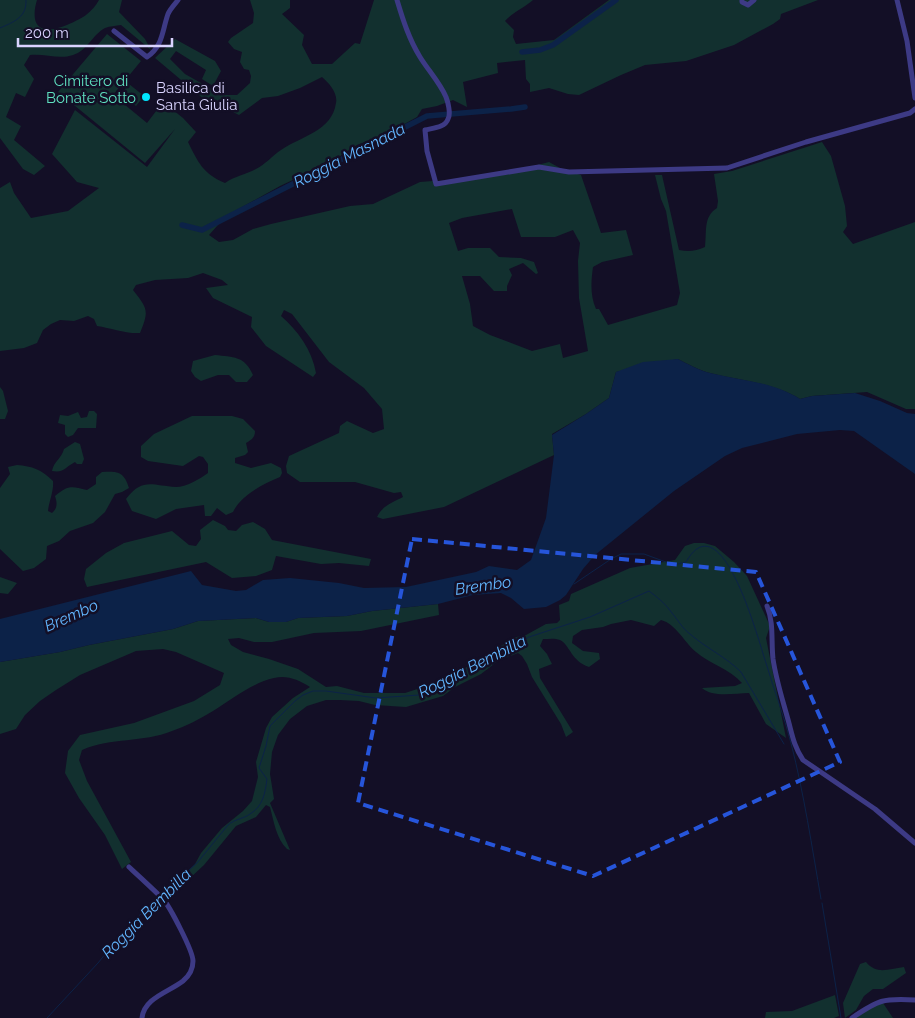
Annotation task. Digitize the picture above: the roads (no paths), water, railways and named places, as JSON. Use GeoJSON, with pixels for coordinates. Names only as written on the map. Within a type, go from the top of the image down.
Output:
{"type":"FeatureCollection","features":[{"type":"Feature","properties":{"kind":"street"},"geometry":{"type":"LineString","coordinates":[[114,30],[147,57],[155,52],[160,43],[169,12],[178,0]]}},
{"type":"Feature","properties":{"kind":"street"},"geometry":{"type":"LineString","coordinates":[[396,0],[407,31],[419,56],[446,96],[449,118],[446,123],[424,130],[427,151],[436,184],[539,167],[569,172],[728,168],[806,142],[915,110]]}},
{"type":"Feature","properties":{"kind":"street"},"geometry":{"type":"LineString","coordinates":[[742,0],[742,2],[748,4],[754,0]]}},
{"type":"Feature","properties":{"kind":"street"},"geometry":{"type":"LineString","coordinates":[[897,0],[907,41],[915,98]]}},
{"type":"Feature","properties":{"kind":"street"},"geometry":{"type":"LineString","coordinates":[[767,606],[771,616],[773,659],[781,696],[794,745],[803,760],[875,809],[915,842]]}},
{"type":"Feature","properties":{"kind":"street"},"geometry":{"type":"LineString","coordinates":[[130,867],[165,902],[191,950],[193,963],[185,979],[147,1005],[142,1018]]}},
{"type":"Feature","properties":{"kind":"street"},"geometry":{"type":"LineString","coordinates":[[852,1018],[882,1000],[915,1000]]}},
{"type":"Feature","properties":{"kind":"water","name":"Brembo"},"geometry":{"type":"Polygon","coordinates":[[[678,359],[706,372],[778,388],[800,399],[812,396],[855,393],[880,401],[907,413],[915,414],[915,474],[854,431],[840,430],[797,434],[742,448],[725,456],[674,491],[595,555],[566,595],[546,607],[524,609],[511,598],[501,593],[473,595],[438,604],[372,611],[347,616],[298,618],[286,622],[269,622],[256,618],[198,621],[173,629],[0,662],[0,619],[191,571],[202,585],[236,591],[246,590],[263,580],[290,578],[339,583],[364,588],[406,587],[476,572],[489,566],[517,570],[531,560],[546,518],[554,455],[552,435],[609,398],[616,372],[643,362],[678,359]]]}},
{"type":"Feature","properties":{"kind":"waterway"},"geometry":{"type":"LineString","coordinates":[[0,28],[22,15],[26,6],[26,0]]}},
{"type":"Feature","properties":{"kind":"waterway","name":"Roggia Masnada"},"geometry":{"type":"LineString","coordinates":[[522,52],[540,50],[553,45],[616,0]]}},
{"type":"Feature","properties":{"kind":"waterway","name":"Roggia Masnada"},"geometry":{"type":"LineString","coordinates":[[182,225],[202,230],[427,116],[525,107]]}},
{"type":"Feature","properties":{"kind":"waterway"},"geometry":{"type":"LineString","coordinates":[[574,584],[621,554],[644,554],[674,565],[686,562],[699,547],[713,548],[725,561],[737,581],[756,630],[788,733],[804,801],[821,899]]}},
{"type":"Feature","properties":{"kind":"waterway","name":"Roggia Bembilla"},"geometry":{"type":"LineString","coordinates":[[162,894],[197,863],[228,825],[247,816],[258,807],[263,799],[267,779],[259,768],[270,726],[303,695],[313,691],[376,698],[419,695],[529,637],[590,617],[649,591],[667,607],[687,632],[741,672],[784,744]]}},
{"type":"Feature","properties":{"kind":"waterway","name":"Roggia Bembilla"},"geometry":{"type":"LineString","coordinates":[[47,1018],[98,963],[128,926],[159,897]]}},
{"type":"Feature","properties":{"kind":"waterway"},"geometry":{"type":"LineString","coordinates":[[822,903],[841,1018]]}},
{"type":"Feature","properties":{"kind":"place","name":"Basilica di Santa Giulia"},"geometry":{"type":"Point","coordinates":[146,97]}},
{"type":"Feature","properties":{"kind":"park label","name":"Cimitero di Bonate Sotto"},"geometry":{"type":"Point","coordinates":[91,90]}}]}
